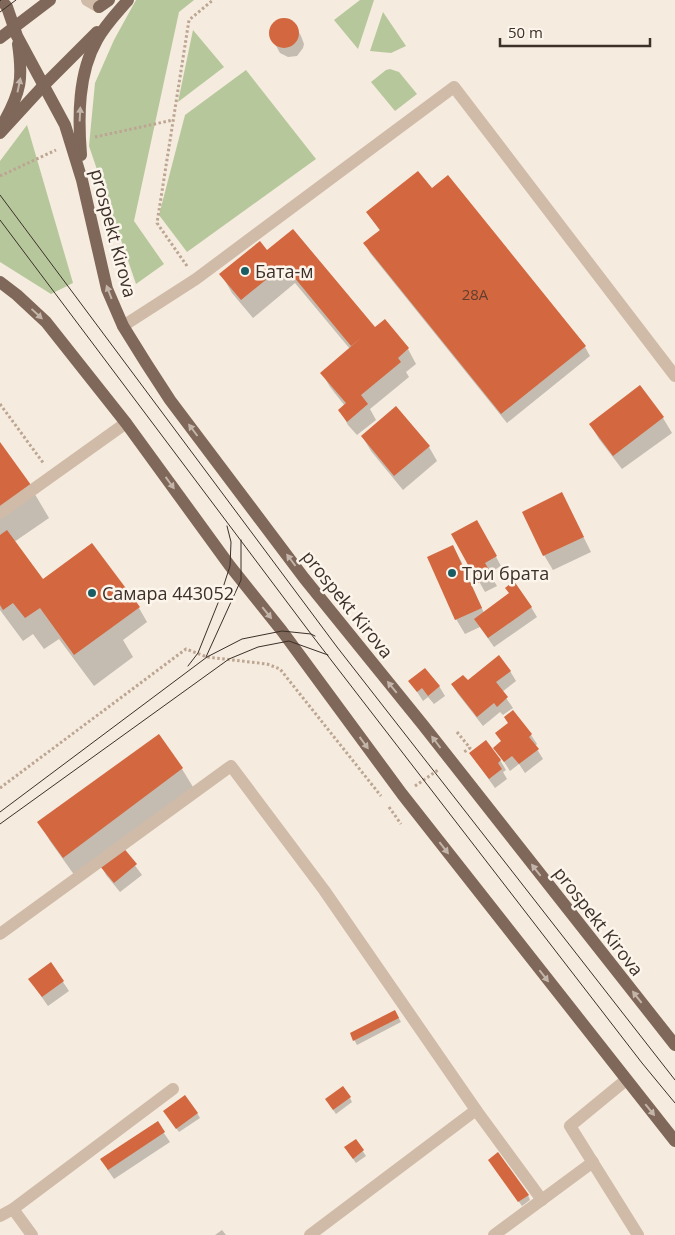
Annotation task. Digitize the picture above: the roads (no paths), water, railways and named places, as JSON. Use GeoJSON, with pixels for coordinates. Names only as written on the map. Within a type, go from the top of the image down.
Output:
{"type":"FeatureCollection","features":[{"type":"Feature","properties":{"kind":"main road"},"geometry":{"type":"LineString","coordinates":[[0,129],[12,108],[20,87],[22,70],[17,36],[6,7],[1,0]]}},
{"type":"Feature","properties":{"kind":"main road"},"geometry":{"type":"LineString","coordinates":[[0,38],[50,0]]}},
{"type":"Feature","properties":{"kind":"main road"},"geometry":{"type":"LineString","coordinates":[[0,133],[44,85],[128,0]]}},
{"type":"Feature","properties":{"kind":"main road"},"geometry":{"type":"LineString","coordinates":[[82,180],[79,133],[84,70],[96,41],[109,21]]}},
{"type":"Feature","properties":{"kind":"main road","name":"prospekt Kirova"},"geometry":{"type":"LineString","coordinates":[[17,36],[65,125],[72,142],[107,289],[123,326],[170,400],[304,578],[672,1038]]}},
{"type":"Feature","properties":{"kind":"main road"},"geometry":{"type":"LineString","coordinates":[[0,282],[46,322],[126,423],[230,566],[282,631],[402,794],[675,1141]]}},
{"type":"Feature","properties":{"kind":"street"},"geometry":{"type":"LineString","coordinates":[[87,0],[104,4]]}},
{"type":"Feature","properties":{"kind":"street"},"geometry":{"type":"LineString","coordinates":[[123,326],[196,279],[454,87],[675,376]]}},
{"type":"Feature","properties":{"kind":"street"},"geometry":{"type":"LineString","coordinates":[[0,512],[126,423]]}},
{"type":"Feature","properties":{"kind":"street"},"geometry":{"type":"LineString","coordinates":[[0,934],[231,766],[324,890],[476,1110],[542,1200]]}},
{"type":"Feature","properties":{"kind":"street"},"geometry":{"type":"LineString","coordinates":[[626,1080],[570,1126],[638,1235]]}},
{"type":"Feature","properties":{"kind":"street"},"geometry":{"type":"LineString","coordinates":[[0,1216],[173,1089]]}},
{"type":"Feature","properties":{"kind":"street"},"geometry":{"type":"LineString","coordinates":[[310,1235],[476,1110]]}},
{"type":"Feature","properties":{"kind":"street"},"geometry":{"type":"LineString","coordinates":[[494,1235],[593,1162]]}},
{"type":"Feature","properties":{"kind":"street"},"geometry":{"type":"LineString","coordinates":[[12,1209],[32,1235]]}},
{"type":"Feature","properties":{"kind":"tram line"},"geometry":{"type":"LineString","coordinates":[[0,12],[16,0]]}},
{"type":"Feature","properties":{"kind":"tram line"},"geometry":{"type":"LineString","coordinates":[[0,195],[337,647],[675,1080]]}},
{"type":"Feature","properties":{"kind":"tram line"},"geometry":{"type":"LineString","coordinates":[[0,220],[311,634],[642,1063],[675,1103]]}},
{"type":"Feature","properties":{"kind":"tram line"},"geometry":{"type":"LineString","coordinates":[[188,666],[198,653],[218,603],[230,566],[231,542],[227,526]]}},
{"type":"Feature","properties":{"kind":"tram line"},"geometry":{"type":"LineString","coordinates":[[206,657],[241,580],[241,540]]}},
{"type":"Feature","properties":{"kind":"tram line"},"geometry":{"type":"LineString","coordinates":[[0,812],[207,657],[242,639],[282,631],[315,636]]}},
{"type":"Feature","properties":{"kind":"tram line"},"geometry":{"type":"LineString","coordinates":[[0,824],[229,659],[258,647],[289,641],[328,655]]}},
{"type":"Feature","properties":{"kind":"place","name":"Бата-м"},"geometry":{"type":"Point","coordinates":[245,271]}},
{"type":"Feature","properties":{"kind":"place","name":"Три брата"},"geometry":{"type":"Point","coordinates":[452,573]}},
{"type":"Feature","properties":{"kind":"place","name":"Самара 443052"},"geometry":{"type":"Point","coordinates":[92,593]}}]}
